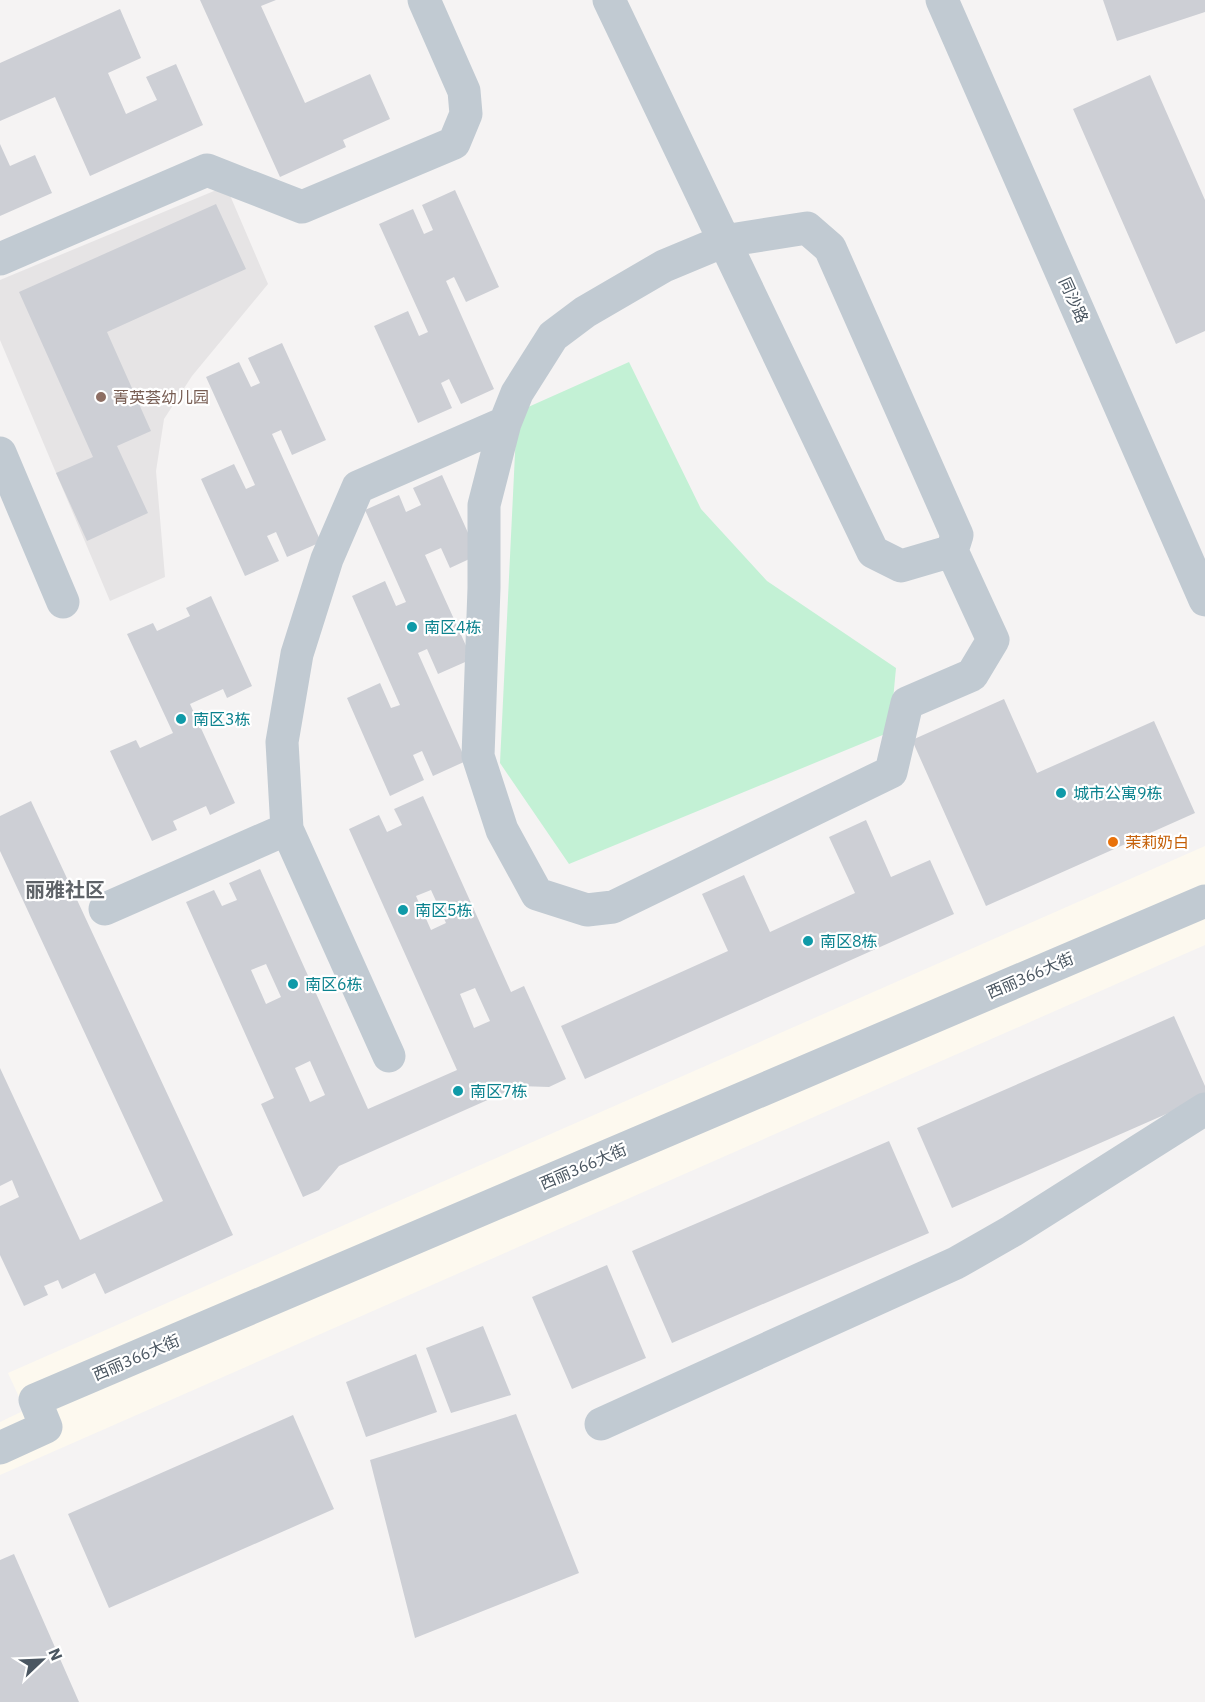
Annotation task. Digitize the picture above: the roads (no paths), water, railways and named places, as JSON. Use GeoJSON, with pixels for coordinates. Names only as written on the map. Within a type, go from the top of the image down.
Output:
{"type":"FeatureCollection","features":[{"type":"Feature","properties":{"kind":"street"},"geometry":{"type":"LineString","coordinates":[[0,258],[207,170],[302,207],[454,143],[466,114],[464,91],[424,0]]}},
{"type":"Feature","properties":{"kind":"street"},"geometry":{"type":"LineString","coordinates":[[609,0],[873,552],[901,566],[952,551]]}},
{"type":"Feature","properties":{"kind":"street","name":"同沙路"},"geometry":{"type":"LineString","coordinates":[[942,0],[1205,600]]}},
{"type":"Feature","properties":{"kind":"street"},"geometry":{"type":"LineString","coordinates":[[807,228],[830,248],[957,535],[952,551],[993,640],[972,675],[907,703],[891,772],[613,907],[587,910],[537,894],[502,830],[478,756],[484,588],[484,505],[505,423],[517,393],[553,336],[585,312],[664,266],[724,241],[807,228]]}},
{"type":"Feature","properties":{"kind":"street"},"geometry":{"type":"LineString","coordinates":[[389,1056],[287,829],[282,742],[297,654],[327,559],[358,487],[505,423]]}},
{"type":"Feature","properties":{"kind":"street"},"geometry":{"type":"LineString","coordinates":[[0,453],[63,602]]}},
{"type":"Feature","properties":{"kind":"street"},"geometry":{"type":"LineString","coordinates":[[105,909],[287,829]]}},
{"type":"Feature","properties":{"kind":"street","name":"西丽366大街"},"geometry":{"type":"LineString","coordinates":[[0,1448],[46,1427],[35,1400],[1205,900]]}},
{"type":"Feature","properties":{"kind":"street"},"geometry":{"type":"LineString","coordinates":[[601,1424],[956,1263],[1012,1231],[1205,1109]]}},
{"type":"Feature","properties":{"kind":"place","name":"菁英荟幼儿园"},"geometry":{"type":"Point","coordinates":[101,397]}},
{"type":"Feature","properties":{"kind":"place","name":"南区4栋"},"geometry":{"type":"Point","coordinates":[412,627]}},
{"type":"Feature","properties":{"kind":"place","name":"南区3栋"},"geometry":{"type":"Point","coordinates":[181,719]}},
{"type":"Feature","properties":{"kind":"place","name":"城市公寓9栋"},"geometry":{"type":"Point","coordinates":[1061,793]}},
{"type":"Feature","properties":{"kind":"place","name":"茉莉奶白"},"geometry":{"type":"Point","coordinates":[1113,842]}},
{"type":"Feature","properties":{"kind":"place","name":"南区5栋"},"geometry":{"type":"Point","coordinates":[403,910]}},
{"type":"Feature","properties":{"kind":"place","name":"南区8栋"},"geometry":{"type":"Point","coordinates":[808,941]}},
{"type":"Feature","properties":{"kind":"place","name":"南区6栋"},"geometry":{"type":"Point","coordinates":[293,984]}},
{"type":"Feature","properties":{"kind":"place","name":"南区7栋"},"geometry":{"type":"Point","coordinates":[458,1091]}},
{"type":"Feature","properties":{"kind":"district","name":"丽雅社区"},"geometry":{"type":"Point","coordinates":[65,889]}}]}
